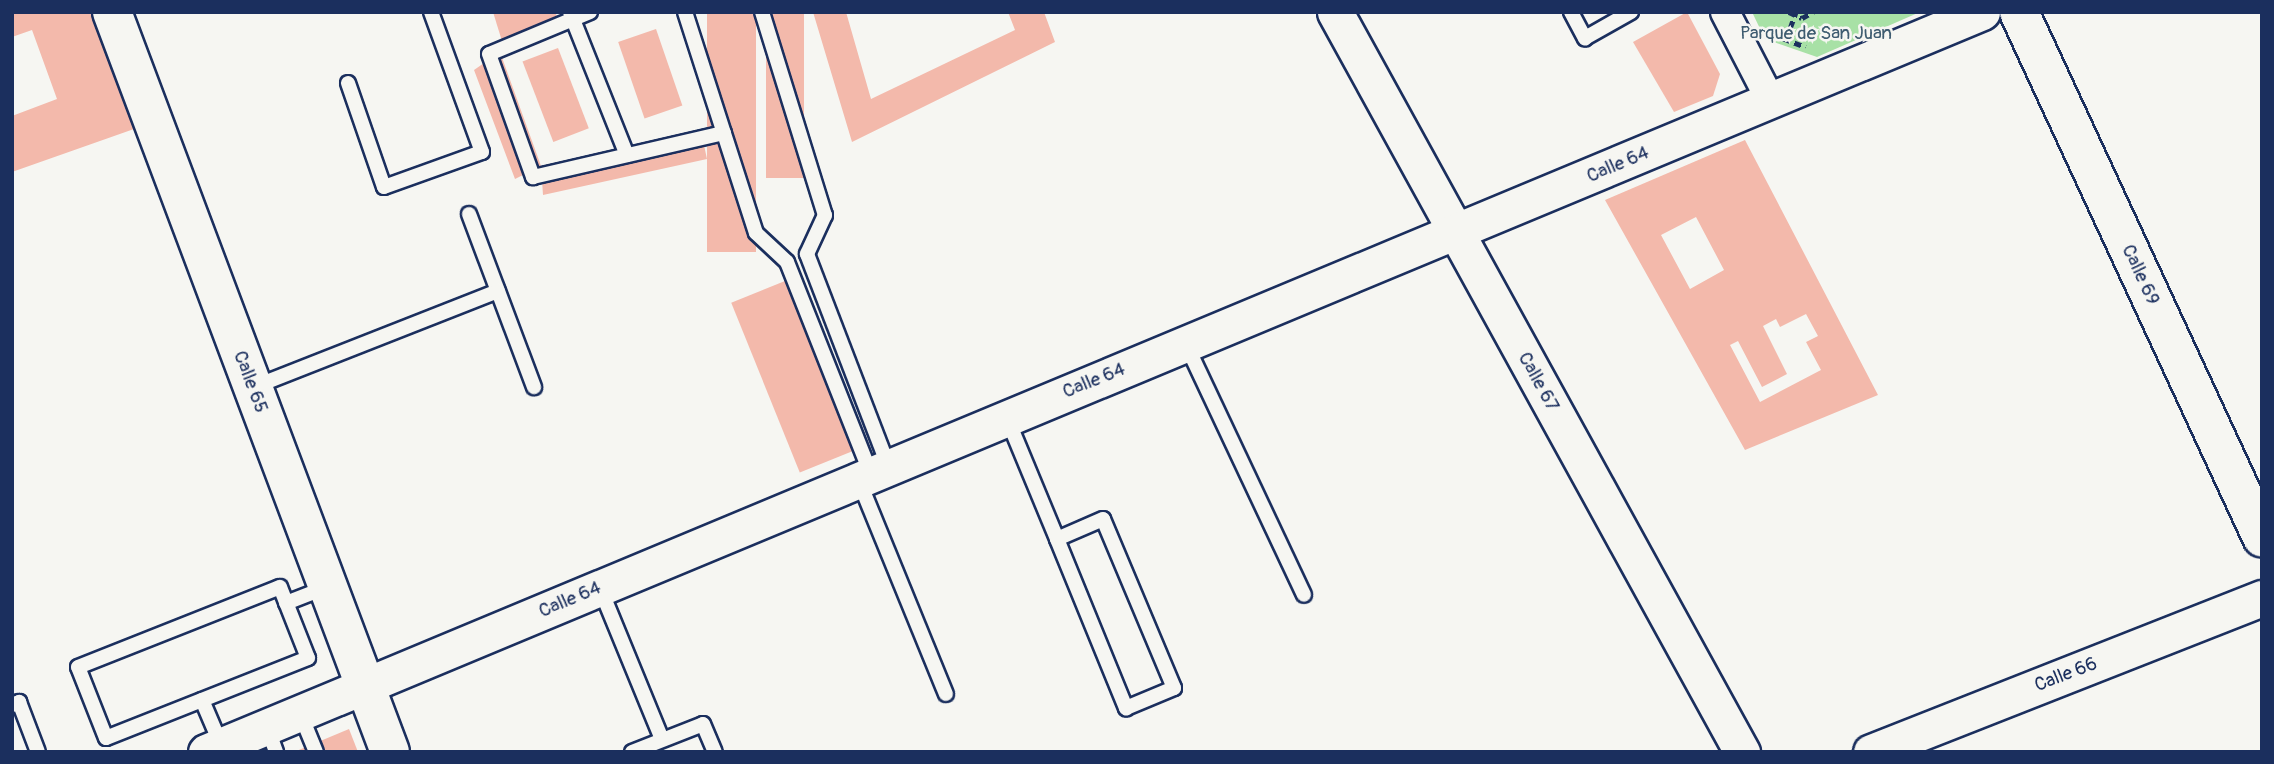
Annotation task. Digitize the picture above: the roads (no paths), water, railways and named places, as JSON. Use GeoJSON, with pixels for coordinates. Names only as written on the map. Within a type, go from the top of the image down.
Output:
{"type":"FeatureCollection","features":[{"type":"Feature","properties":{"kind":"main road","name":"Calle 65"},"geometry":{"type":"LineString","coordinates":[[111,12],[390,752]]}},
{"type":"Feature","properties":{"kind":"main road","name":"Calle 69"},"geometry":{"type":"LineString","coordinates":[[2019,12],[2262,537]]}},
{"type":"Feature","properties":{"kind":"street","name":"Calle 67"},"geometry":{"type":"LineString","coordinates":[[1335,12],[1742,752]]}},
{"type":"Feature","properties":{"kind":"street"},"geometry":{"type":"LineString","coordinates":[[1725,12],[1770,99]]}},
{"type":"Feature","properties":{"kind":"street","name":"Calle 64"},"geometry":{"type":"LineString","coordinates":[[217,750],[272,739],[300,713],[872,471],[1456,234],[1770,99],[1982,12]]}},
{"type":"Feature","properties":{"kind":"street","name":"Calle 66"},"geometry":{"type":"LineString","coordinates":[[1871,752],[2262,598]]}},
{"type":"Feature","properties":{"kind":"lane"},"geometry":{"type":"LineString","coordinates":[[348,83],[384,187],[482,152],[431,12]]}},
{"type":"Feature","properties":{"kind":"lane"},"geometry":{"type":"LineString","coordinates":[[590,12],[572,16],[489,54],[533,177],[724,133]]}},
{"type":"Feature","properties":{"kind":"lane"},"geometry":{"type":"LineString","coordinates":[[685,12],[756,233],[787,262],[872,471]]}},
{"type":"Feature","properties":{"kind":"lane"},"geometry":{"type":"LineString","coordinates":[[762,12],[825,215],[807,254],[872,471],[946,694]]}},
{"type":"Feature","properties":{"kind":"lane"},"geometry":{"type":"LineString","coordinates":[[1571,12],[1585,37],[1631,12]]}},
{"type":"Feature","properties":{"kind":"lane"},"geometry":{"type":"LineString","coordinates":[[572,16],[627,156]]}},
{"type":"Feature","properties":{"kind":"lane"},"geometry":{"type":"LineString","coordinates":[[468,214],[534,387]]}},
{"type":"Feature","properties":{"kind":"lane"},"geometry":{"type":"LineString","coordinates":[[252,387],[498,291]]}},
{"type":"Feature","properties":{"kind":"lane"},"geometry":{"type":"LineString","coordinates":[[1186,344],[1304,595]]}},
{"type":"Feature","properties":{"kind":"lane"},"geometry":{"type":"LineString","coordinates":[[1007,416],[1057,539],[1126,708],[1174,688],[1103,519],[1057,539]]}},
{"type":"Feature","properties":{"kind":"lane"},"geometry":{"type":"LineString","coordinates":[[280,587],[286,603],[308,657],[106,738],[78,667],[280,587]]}},
{"type":"Feature","properties":{"kind":"lane"},"geometry":{"type":"LineString","coordinates":[[286,603],[327,587]]}},
{"type":"Feature","properties":{"kind":"lane"},"geometry":{"type":"LineString","coordinates":[[600,587],[662,739]]}},
{"type":"Feature","properties":{"kind":"lane"},"geometry":{"type":"LineString","coordinates":[[202,700],[217,750]]}},
{"type":"Feature","properties":{"kind":"lane"},"geometry":{"type":"LineString","coordinates":[[12,705],[19,702],[35,751]]}},
{"type":"Feature","properties":{"kind":"lane"},"geometry":{"type":"LineString","coordinates":[[300,713],[316,752]]}},
{"type":"Feature","properties":{"kind":"lane"},"geometry":{"type":"LineString","coordinates":[[632,752],[703,724],[715,752]]}},
{"type":"Feature","properties":{"kind":"park label","name":"Parque de San Juan"},"geometry":{"type":"Point","coordinates":[1816,34]}}]}
